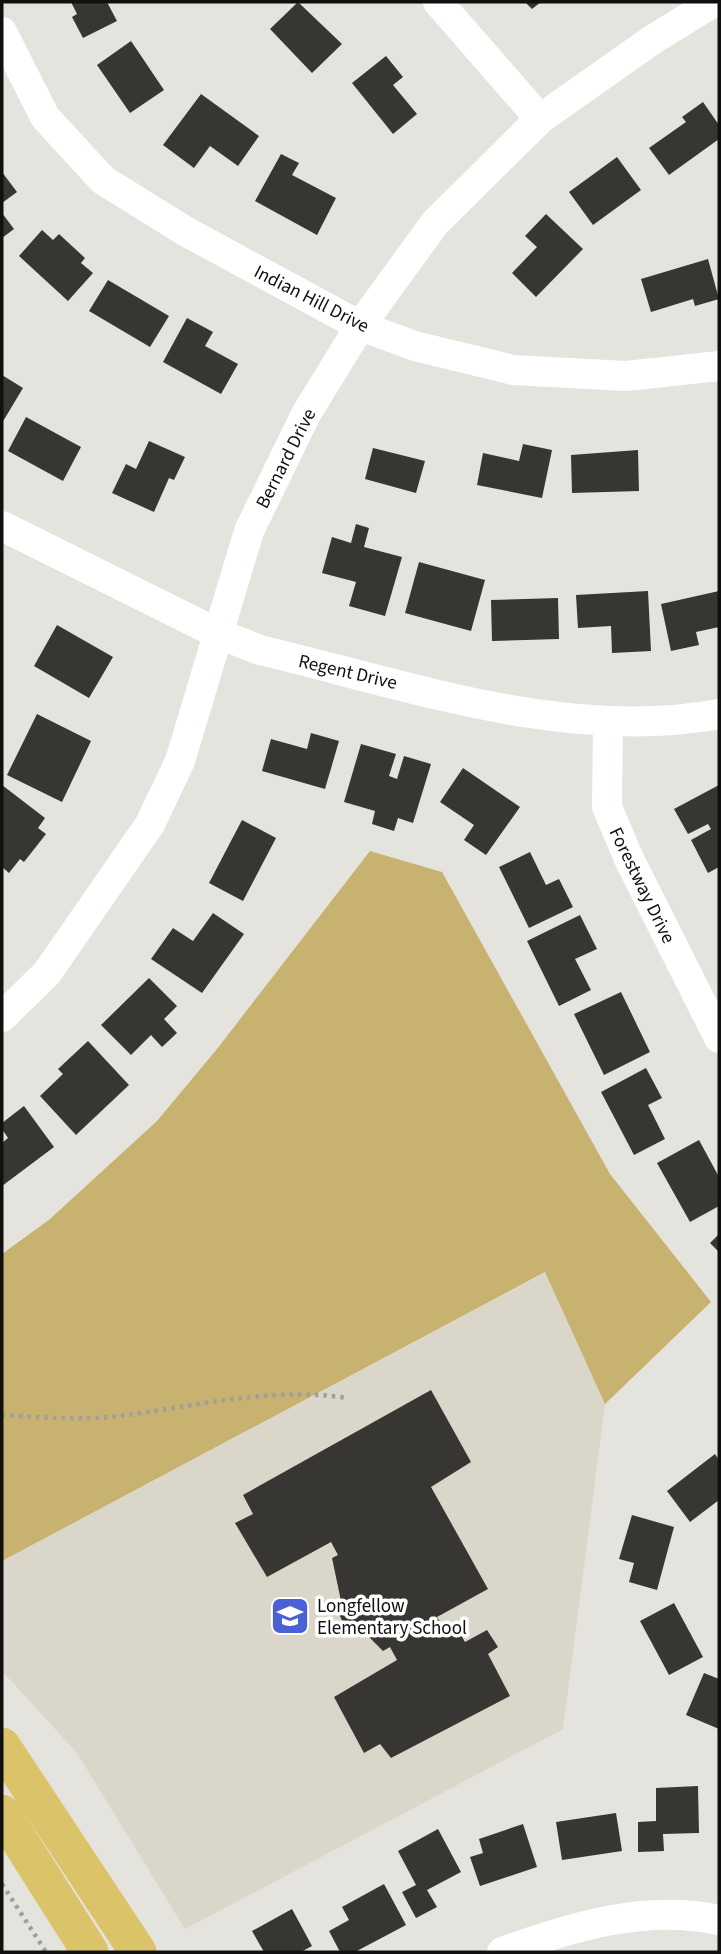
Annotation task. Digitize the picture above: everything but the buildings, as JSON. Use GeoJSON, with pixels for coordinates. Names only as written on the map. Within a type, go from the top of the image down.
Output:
{"type":"FeatureCollection","features":[{"type":"Feature","properties":{"kind":"main road"},"geometry":{"type":"LineString","coordinates":[[2,1746],[138,1952]]}},
{"type":"Feature","properties":{"kind":"main road"},"geometry":{"type":"LineString","coordinates":[[2,1813],[90,1952]]}},
{"type":"Feature","properties":{"kind":"street"},"geometry":{"type":"LineString","coordinates":[[438,2],[540,119]]}},
{"type":"Feature","properties":{"kind":"street","name":"Bernard Drive"},"geometry":{"type":"LineString","coordinates":[[2,1017],[47,973],[150,824],[180,761],[248,531],[306,414],[360,326],[435,223],[540,119],[652,40],[714,2]]}},
{"type":"Feature","properties":{"kind":"street","name":"Indian Hill Drive"},"geometry":{"type":"LineString","coordinates":[[2,32],[45,117],[103,180],[185,231],[360,326],[415,346],[513,370],[626,376],[719,366]]}},
{"type":"Feature","properties":{"kind":"street","name":"Regent Drive"},"geometry":{"type":"LineString","coordinates":[[2,526],[219,634],[260,650],[532,715],[608,722],[719,714]]}},
{"type":"Feature","properties":{"kind":"street","name":"Forestway Drive"},"geometry":{"type":"LineString","coordinates":[[608,722],[607,807],[629,859],[719,1038]]}},
{"type":"Feature","properties":{"kind":"street"},"geometry":{"type":"LineString","coordinates":[[502,1952],[553,1934],[629,1915],[719,1920]]}},
{"type":"Feature","properties":{"kind":"path"},"geometry":{"type":"LineString","coordinates":[[2,1415],[115,1417],[189,1405],[317,1393],[347,1398]]}},
{"type":"Feature","properties":{"kind":"path"},"geometry":{"type":"LineString","coordinates":[[2,1884],[46,1952]]}},
{"type":"Feature","properties":{"kind":"shaded area"},"geometry":{"type":"Polygon","coordinates":[[[370,851],[442,872],[610,1174],[711,1302],[605,1404],[545,1272],[2,1561],[2,1254],[50,1219],[157,1121],[217,1049],[370,851]]]}},
{"type":"Feature","properties":{"kind":"shaded area","name":"Longfellow Elementary School"},"geometry":{"type":"Polygon","coordinates":[[[546,1272],[605,1404],[563,1729],[185,1929],[77,1753],[2,1671],[2,1561],[546,1272]]]}},
{"type":"Feature","properties":{"kind":"place","name":"Longfellow Elementary School"},"geometry":{"type":"Point","coordinates":[290,1616]}}]}
